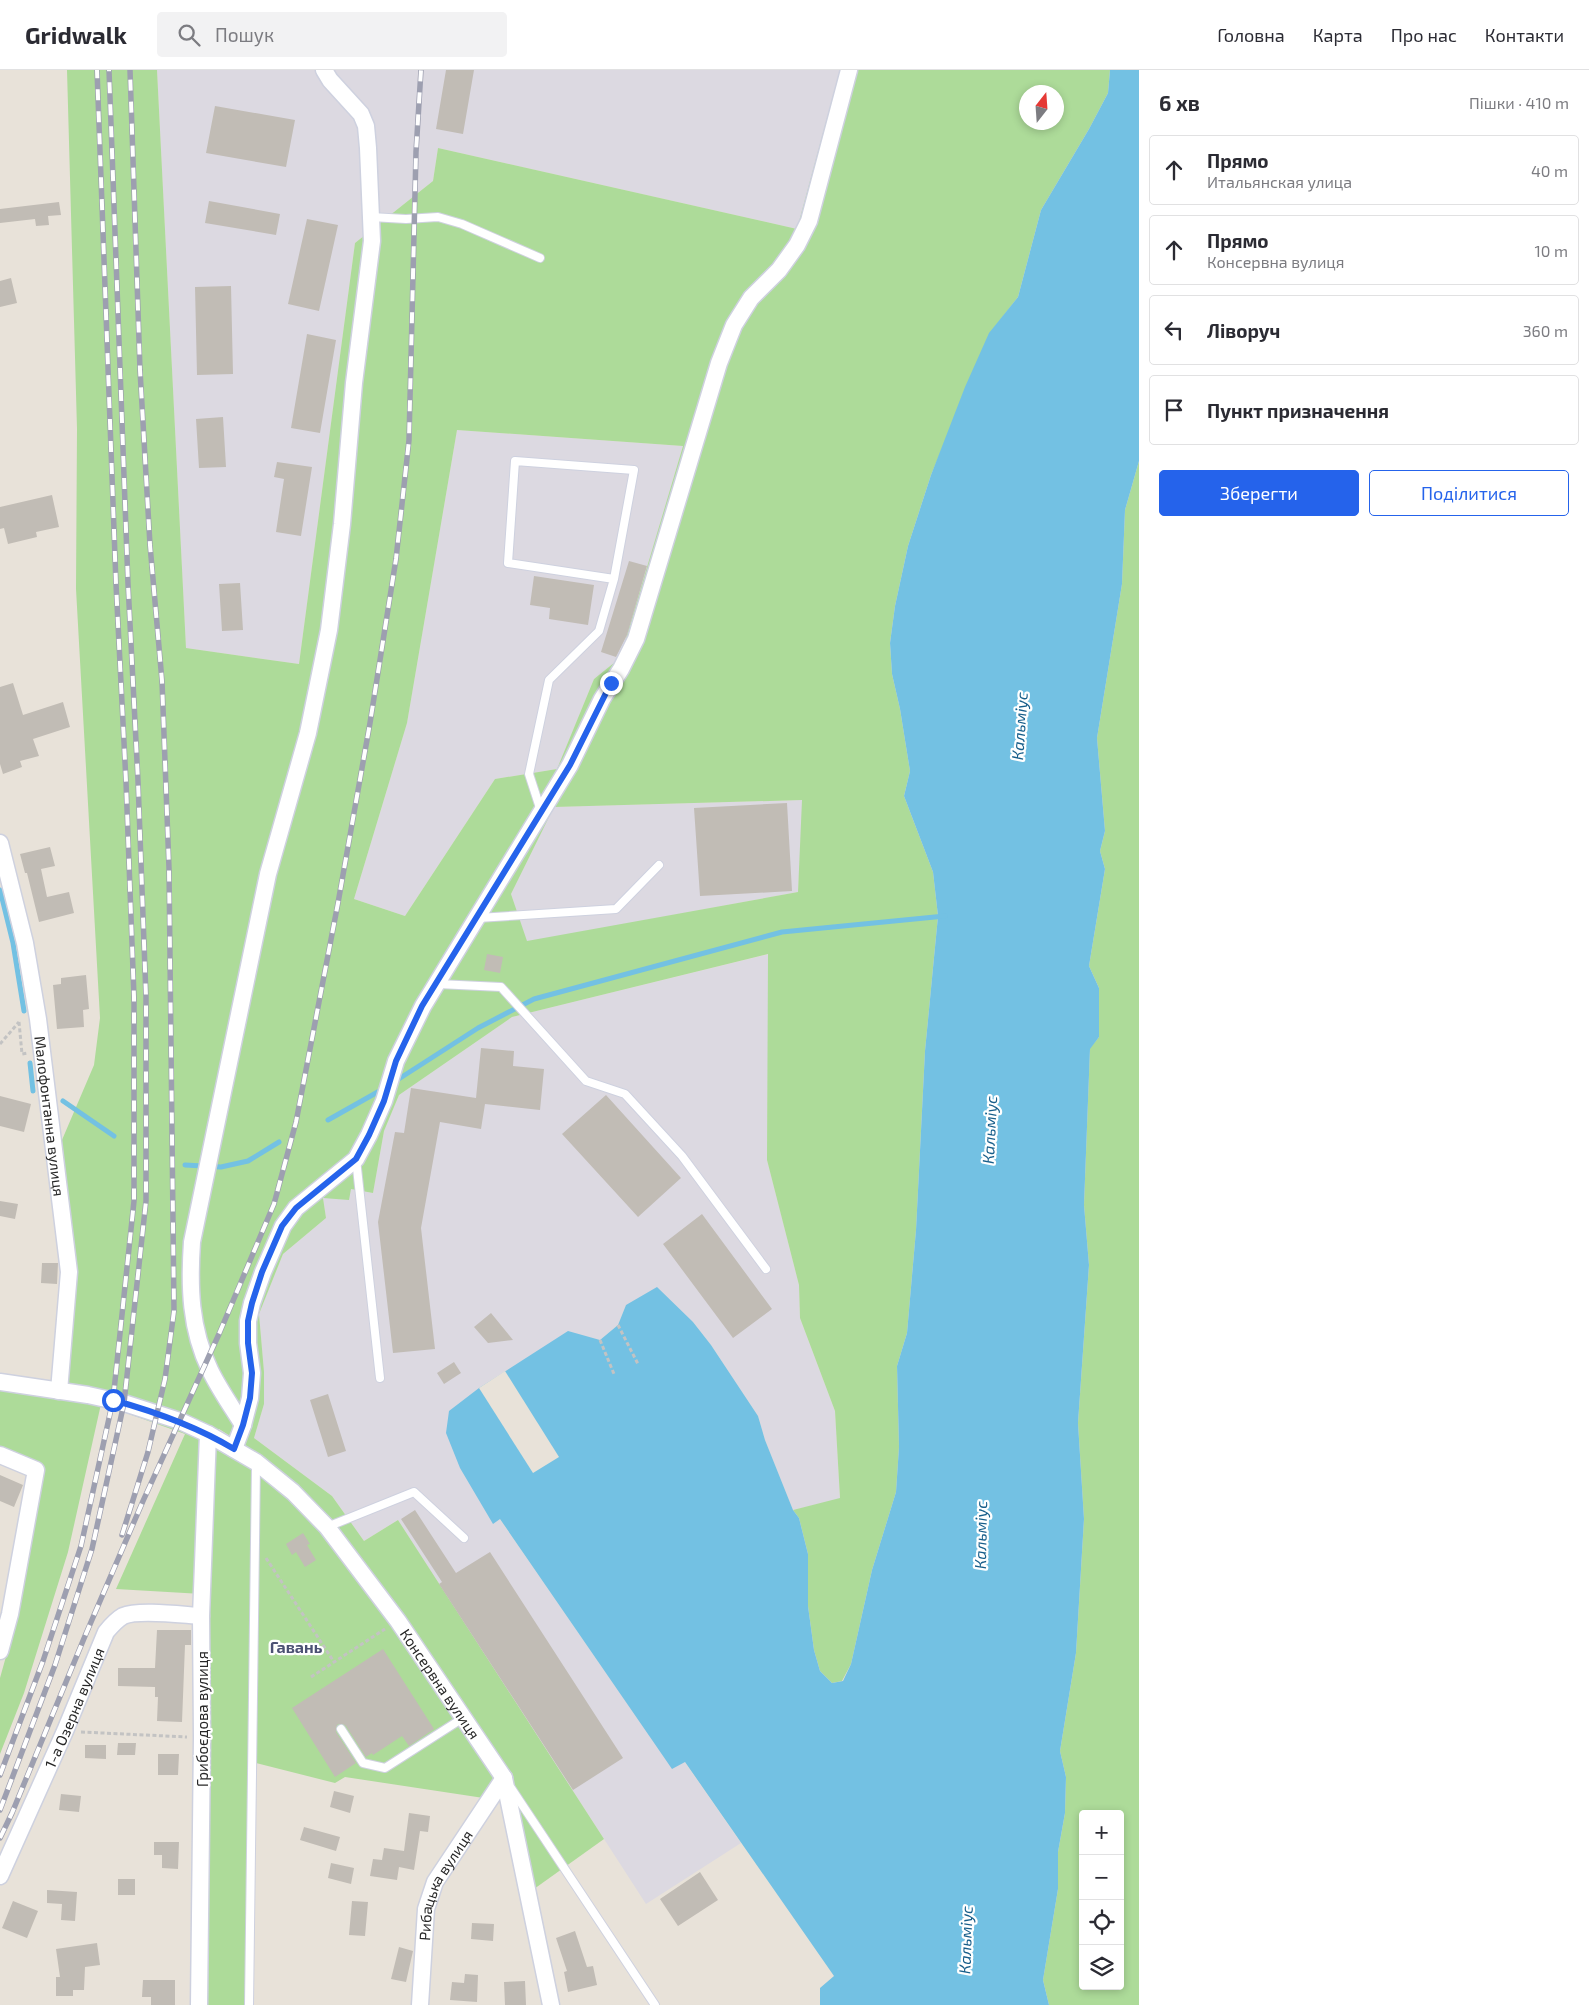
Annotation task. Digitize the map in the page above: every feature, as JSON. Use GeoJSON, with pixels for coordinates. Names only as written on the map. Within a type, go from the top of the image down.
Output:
{"type":"FeatureCollection","features":[{"type":"Feature","properties":{"kind":"street"},"geometry":{"type":"LineString","coordinates":[[243,1425],[209,1369],[194,1326],[189,1282],[192,1242],[268,874],[308,733],[329,630],[342,524],[354,383],[372,241],[366,126],[361,114],[330,80],[324,70]]}},
{"type":"Feature","properties":{"kind":"street"},"geometry":{"type":"LineString","coordinates":[[234,1449],[250,1398],[252,1373],[248,1343],[248,1321],[262,1272],[282,1226],[296,1208],[356,1159],[384,1101],[396,1061],[407,1037],[436,984],[570,765],[602,699],[636,639],[719,364],[734,325],[751,298],[779,270],[797,246],[809,221],[849,70]]}},
{"type":"Feature","properties":{"kind":"street","name":"Малофонтанна вулиця"},"geometry":{"type":"LineString","coordinates":[[0,843],[25,942],[38,1019],[69,1272],[59,1391]]}},
{"type":"Feature","properties":{"kind":"street","name":"Консервна вулиця"},"geometry":{"type":"LineString","coordinates":[[0,1382],[88,1395],[180,1421],[208,1434],[256,1462],[293,1492],[327,1527],[398,1621],[504,1778],[551,2005]]}},
{"type":"Feature","properties":{"kind":"street","name":"Грибоєдова вулиця"},"geometry":{"type":"LineString","coordinates":[[199,2005],[202,1738],[201,1616],[208,1434]]}},
{"type":"Feature","properties":{"kind":"street"},"geometry":{"type":"LineString","coordinates":[[0,1455],[36,1470],[10,1614],[0,1651]]}},
{"type":"Feature","properties":{"kind":"street","name":"1-а Озерна вулиця"},"geometry":{"type":"LineString","coordinates":[[0,1876],[106,1632],[114,1622],[124,1616],[142,1614],[201,1616]]}},
{"type":"Feature","properties":{"kind":"street","name":"Рибацька вулиця"},"geometry":{"type":"LineString","coordinates":[[420,2005],[426,1909],[435,1882],[504,1778]]}},
{"type":"Feature","properties":{"kind":"lane"},"geometry":{"type":"LineString","coordinates":[[371,217],[406,219],[438,217],[462,224],[540,258]]}},
{"type":"Feature","properties":{"kind":"lane"},"geometry":{"type":"LineString","coordinates":[[541,812],[529,774],[549,680],[599,631],[614,579],[634,470],[515,461],[508,563],[614,579]]}},
{"type":"Feature","properties":{"kind":"lane"},"geometry":{"type":"LineString","coordinates":[[476,918],[616,910],[658,864]]}},
{"type":"Feature","properties":{"kind":"lane"},"geometry":{"type":"LineString","coordinates":[[436,984],[502,987],[586,1081],[625,1094],[682,1156],[766,1269]]}},
{"type":"Feature","properties":{"kind":"lane"},"geometry":{"type":"LineString","coordinates":[[356,1159],[380,1378]]}},
{"type":"Feature","properties":{"kind":"lane"},"geometry":{"type":"LineString","coordinates":[[248,2005],[256,1462]]}},
{"type":"Feature","properties":{"kind":"lane"},"geometry":{"type":"LineString","coordinates":[[327,1527],[414,1492],[464,1538]]}},
{"type":"Feature","properties":{"kind":"lane"},"geometry":{"type":"LineString","coordinates":[[341,1729],[364,1763],[385,1768],[463,1718]]}},
{"type":"Feature","properties":{"kind":"lane"},"geometry":{"type":"LineString","coordinates":[[504,1778],[655,2005]]}},
{"type":"Feature","properties":{"kind":"path"},"geometry":{"type":"LineString","coordinates":[[0,1044],[19,1022],[22,1054]]}},
{"type":"Feature","properties":{"kind":"path"},"geometry":{"type":"LineString","coordinates":[[618,1325],[638,1364]]}},
{"type":"Feature","properties":{"kind":"path"},"geometry":{"type":"LineString","coordinates":[[600,1340],[614,1374]]}},
{"type":"Feature","properties":{"kind":"path"},"geometry":{"type":"LineString","coordinates":[[255,1542],[334,1662]]}},
{"type":"Feature","properties":{"kind":"path"},"geometry":{"type":"LineString","coordinates":[[311,1678],[398,1621]]}},
{"type":"Feature","properties":{"kind":"path"},"geometry":{"type":"LineString","coordinates":[[64,1731],[202,1738]]}},
{"type":"Feature","properties":{"kind":"shaded area"},"geometry":{"type":"Polygon","coordinates":[[[157,70],[840,70],[797,229],[438,148],[433,181],[355,243],[299,664],[186,648],[157,70]]]}},
{"type":"Feature","properties":{"kind":"shaded area"},"geometry":{"type":"Polygon","coordinates":[[[457,430],[683,446],[620,658],[594,679],[557,769],[495,779],[405,916],[354,899],[407,723],[457,430]]]}},
{"type":"Feature","properties":{"kind":"shaded area"},"geometry":{"type":"Polygon","coordinates":[[[803,800],[798,892],[527,942],[511,894],[554,807],[803,800]]]}},
{"type":"Feature","properties":{"kind":"shaded area"},"geometry":{"type":"Polygon","coordinates":[[[769,954],[767,1160],[799,1285],[800,1318],[835,1411],[840,1499],[793,1510],[765,1440],[758,1416],[711,1345],[693,1322],[626,1305],[618,1325],[600,1340],[568,1332],[479,1388],[493,1524],[499,1518],[672,1768],[684,1761],[741,1843],[646,1904],[398,1520],[364,1541],[332,1496],[254,1438],[264,1404],[264,1372],[259,1314],[283,1254],[326,1218],[323,1198],[351,1189],[373,1193],[384,1131],[399,1095],[512,1017],[769,954]]]}},
{"type":"Feature","properties":{"kind":"green space"},"geometry":{"type":"Polygon","coordinates":[[[67,70],[157,70],[186,648],[299,664],[355,243],[433,181],[438,148],[797,229],[840,70],[1110,70],[1108,93],[1041,210],[1018,297],[990,333],[931,475],[908,546],[895,606],[890,643],[892,674],[910,771],[904,796],[933,872],[938,916],[925,1051],[916,1230],[907,1333],[897,1366],[899,1447],[896,1492],[872,1570],[851,1664],[842,1681],[832,1683],[820,1671],[814,1650],[808,1606],[808,1554],[799,1518],[793,1510],[840,1498],[835,1411],[800,1318],[799,1285],[767,1160],[768,954],[512,1017],[399,1095],[384,1131],[373,1193],[351,1189],[349,1200],[323,1198],[326,1218],[283,1254],[259,1314],[264,1372],[264,1404],[254,1438],[332,1496],[364,1541],[398,1520],[604,1839],[534,1889],[516,1803],[345,1777],[335,1783],[256,1763],[260,1455],[219,1429],[204,1445],[202,1594],[116,1589],[185,1434],[101,1404],[68,1552],[24,1693],[0,1754],[0,1678],[17,1617],[44,1466],[0,1447],[0,1385],[64,1395],[59,1147],[94,1065],[100,1018],[76,589],[77,429],[67,70]],[[457,430],[407,723],[354,899],[405,916],[495,779],[557,769],[594,679],[620,658],[683,446],[457,430]],[[802,800],[554,807],[511,894],[527,941],[798,892],[802,800]]]}},
{"type":"Feature","properties":{"kind":"green space"},"geometry":{"type":"Polygon","coordinates":[[[1139,461],[1139,2005],[1049,2005],[1043,1980],[1058,1889],[1058,1852],[1065,1813],[1066,1777],[1060,1751],[1076,1653],[1084,1519],[1078,1423],[1089,1265],[1084,1205],[1090,1048],[1099,1037],[1099,988],[1089,966],[1105,869],[1100,851],[1105,831],[1097,738],[1122,584],[1125,510],[1139,461]]]}},
{"type":"Feature","properties":{"kind":"green space"},"geometry":{"type":"Polygon","coordinates":[[[212,1447],[253,1470],[245,2005],[200,2005],[212,1447]]]}},
{"type":"Feature","properties":{"kind":"water","name":"Кальміус"},"geometry":{"type":"Polygon","coordinates":[[[1110,70],[1139,70],[1139,461],[1125,510],[1122,584],[1097,738],[1105,831],[1100,851],[1105,869],[1089,966],[1099,988],[1099,1037],[1090,1049],[1084,1205],[1089,1265],[1078,1423],[1084,1519],[1076,1653],[1060,1751],[1066,1777],[1065,1813],[1058,1852],[1058,1889],[1043,1980],[1049,2005],[820,2005],[820,1988],[834,1976],[685,1762],[672,1769],[500,1519],[493,1524],[460,1468],[446,1433],[449,1411],[479,1388],[568,1331],[600,1340],[618,1325],[626,1305],[657,1287],[693,1322],[711,1345],[758,1416],[765,1440],[793,1510],[799,1518],[808,1554],[808,1606],[814,1650],[820,1671],[832,1683],[843,1681],[851,1664],[872,1570],[896,1492],[899,1447],[897,1366],[907,1333],[916,1230],[925,1051],[938,916],[933,872],[904,796],[910,771],[892,674],[890,643],[895,606],[908,546],[931,475],[965,387],[989,333],[1018,297],[1041,210],[1108,93],[1110,70]]]}},
{"type":"Feature","properties":{"kind":"pier"},"geometry":{"type":"Polygon","coordinates":[[[505,1371],[559,1457],[533,1473],[479,1388],[505,1371]]]}},
{"type":"Feature","properties":{"kind":"building"},"geometry":{"type":"Polygon","coordinates":[[[446,70],[474,70],[463,134],[436,129],[446,70]]]}},
{"type":"Feature","properties":{"kind":"building"},"geometry":{"type":"Polygon","coordinates":[[[215,106],[295,120],[286,167],[206,153],[215,106]]]}},
{"type":"Feature","properties":{"kind":"building"},"geometry":{"type":"Polygon","coordinates":[[[209,201],[280,214],[276,235],[205,223],[209,201]]]}},
{"type":"Feature","properties":{"kind":"building"},"geometry":{"type":"Polygon","coordinates":[[[59,202],[61,215],[48,216],[49,225],[36,226],[35,219],[0,223],[0,209],[59,202]]]}},
{"type":"Feature","properties":{"kind":"building"},"geometry":{"type":"Polygon","coordinates":[[[307,219],[338,225],[319,311],[288,304],[307,219]]]}},
{"type":"Feature","properties":{"kind":"building"},"geometry":{"type":"Polygon","coordinates":[[[11,278],[17,303],[0,307],[0,281],[11,278]]]}},
{"type":"Feature","properties":{"kind":"building"},"geometry":{"type":"Polygon","coordinates":[[[231,286],[233,374],[197,375],[195,287],[231,286]]]}},
{"type":"Feature","properties":{"kind":"building"},"geometry":{"type":"Polygon","coordinates":[[[307,334],[336,340],[320,433],[291,428],[307,334]]]}},
{"type":"Feature","properties":{"kind":"building"},"geometry":{"type":"Polygon","coordinates":[[[223,417],[226,467],[199,468],[196,419],[223,417]]]}},
{"type":"Feature","properties":{"kind":"building"},"geometry":{"type":"Polygon","coordinates":[[[277,462],[312,467],[301,536],[276,532],[284,479],[274,477],[277,462]]]}},
{"type":"Feature","properties":{"kind":"building"},"geometry":{"type":"Polygon","coordinates":[[[52,495],[59,527],[36,532],[37,537],[8,544],[4,528],[0,529],[0,507],[52,495]]]}},
{"type":"Feature","properties":{"kind":"building"},"geometry":{"type":"Polygon","coordinates":[[[629,561],[647,566],[627,635],[616,657],[601,652],[629,561]]]}},
{"type":"Feature","properties":{"kind":"building"},"geometry":{"type":"Polygon","coordinates":[[[534,576],[594,585],[588,625],[549,619],[550,608],[530,605],[534,576]]]}},
{"type":"Feature","properties":{"kind":"building"},"geometry":{"type":"Polygon","coordinates":[[[240,583],[243,630],[222,631],[219,584],[240,583]]]}},
{"type":"Feature","properties":{"kind":"building"},"geometry":{"type":"Polygon","coordinates":[[[13,683],[23,715],[63,702],[70,727],[33,739],[39,756],[20,761],[22,767],[3,774],[0,764],[0,687],[13,683]]]}},
{"type":"Feature","properties":{"kind":"building"},"geometry":{"type":"Polygon","coordinates":[[[787,803],[792,891],[700,896],[694,808],[787,803]]]}},
{"type":"Feature","properties":{"kind":"building"},"geometry":{"type":"Polygon","coordinates":[[[50,847],[55,866],[41,869],[47,897],[69,892],[74,913],[39,922],[27,873],[25,873],[20,854],[50,847]]]}},
{"type":"Feature","properties":{"kind":"building"},"geometry":{"type":"Polygon","coordinates":[[[487,954],[503,957],[500,973],[484,970],[487,954]]]}},
{"type":"Feature","properties":{"kind":"building"},"geometry":{"type":"Polygon","coordinates":[[[86,975],[89,1009],[83,1010],[84,1027],[57,1029],[53,985],[61,984],[61,978],[86,975]]]}},
{"type":"Feature","properties":{"kind":"building"},"geometry":{"type":"Polygon","coordinates":[[[481,1048],[514,1051],[513,1066],[544,1069],[540,1110],[485,1104],[481,1129],[440,1122],[421,1228],[435,1349],[393,1353],[378,1222],[395,1132],[404,1133],[411,1088],[476,1098],[481,1048]]]}},
{"type":"Feature","properties":{"kind":"building"},"geometry":{"type":"Polygon","coordinates":[[[606,1095],[681,1178],[638,1217],[562,1134],[606,1095]]]}},
{"type":"Feature","properties":{"kind":"building"},"geometry":{"type":"Polygon","coordinates":[[[0,1096],[31,1104],[24,1132],[0,1126],[0,1096]]]}},
{"type":"Feature","properties":{"kind":"building"},"geometry":{"type":"Polygon","coordinates":[[[0,1201],[18,1204],[15,1219],[0,1216],[0,1201]]]}},
{"type":"Feature","properties":{"kind":"building"},"geometry":{"type":"Polygon","coordinates":[[[702,1214],[772,1309],[733,1338],[663,1244],[702,1214]]]}},
{"type":"Feature","properties":{"kind":"building"},"geometry":{"type":"Polygon","coordinates":[[[42,1263],[58,1263],[57,1284],[41,1283],[42,1263]]]}},
{"type":"Feature","properties":{"kind":"building"},"geometry":{"type":"Polygon","coordinates":[[[491,1313],[513,1340],[488,1343],[474,1327],[491,1313]]]}},
{"type":"Feature","properties":{"kind":"building"},"geometry":{"type":"Polygon","coordinates":[[[454,1362],[461,1373],[444,1384],[437,1373],[454,1362]]]}},
{"type":"Feature","properties":{"kind":"building"},"geometry":{"type":"Polygon","coordinates":[[[328,1394],[346,1451],[328,1457],[310,1400],[328,1394]]]}},
{"type":"Feature","properties":{"kind":"building"},"geometry":{"type":"Polygon","coordinates":[[[0,1475],[23,1485],[14,1507],[0,1501],[0,1475]]]}},
{"type":"Feature","properties":{"kind":"building"},"geometry":{"type":"Polygon","coordinates":[[[415,1510],[456,1573],[490,1552],[623,1758],[573,1790],[439,1584],[442,1582],[401,1519],[415,1510]]]}},
{"type":"Feature","properties":{"kind":"building"},"geometry":{"type":"Polygon","coordinates":[[[303,1533],[310,1544],[307,1545],[316,1560],[305,1567],[296,1552],[292,1555],[286,1544],[303,1533]]]}},
{"type":"Feature","properties":{"kind":"building"},"geometry":{"type":"Polygon","coordinates":[[[157,1630],[191,1630],[191,1645],[185,1645],[182,1722],[157,1721],[158,1697],[155,1697],[155,1687],[118,1686],[118,1668],[155,1668],[157,1630]]]}},
{"type":"Feature","properties":{"kind":"building"},"geometry":{"type":"Polygon","coordinates":[[[383,1649],[434,1729],[409,1746],[402,1736],[373,1755],[372,1753],[366,1757],[346,1726],[338,1724],[336,1732],[356,1763],[335,1777],[292,1708],[383,1649]]]}},
{"type":"Feature","properties":{"kind":"building"},"geometry":{"type":"Polygon","coordinates":[[[118,1743],[136,1743],[135,1755],[117,1755],[118,1743]]]}},
{"type":"Feature","properties":{"kind":"building"},"geometry":{"type":"Polygon","coordinates":[[[85,1745],[106,1745],[106,1759],[85,1758],[85,1745]]]}},
{"type":"Feature","properties":{"kind":"building"},"geometry":{"type":"Polygon","coordinates":[[[158,1754],[179,1754],[178,1775],[158,1775],[158,1754]]]}},
{"type":"Feature","properties":{"kind":"building"},"geometry":{"type":"Polygon","coordinates":[[[334,1791],[354,1796],[350,1813],[330,1807],[334,1791]]]}},
{"type":"Feature","properties":{"kind":"building"},"geometry":{"type":"Polygon","coordinates":[[[61,1794],[81,1796],[79,1812],[59,1810],[61,1794]]]}},
{"type":"Feature","properties":{"kind":"building"},"geometry":{"type":"Polygon","coordinates":[[[409,1813],[430,1816],[428,1832],[420,1831],[414,1870],[399,1867],[397,1880],[370,1876],[373,1859],[382,1860],[384,1848],[404,1851],[409,1813]]]}},
{"type":"Feature","properties":{"kind":"building"},"geometry":{"type":"Polygon","coordinates":[[[304,1827],[340,1837],[336,1851],[300,1840],[304,1827]]]}},
{"type":"Feature","properties":{"kind":"building"},"geometry":{"type":"Polygon","coordinates":[[[154,1842],[179,1842],[178,1869],[162,1868],[162,1855],[154,1855],[154,1842]]]}},
{"type":"Feature","properties":{"kind":"building"},"geometry":{"type":"Polygon","coordinates":[[[331,1863],[354,1868],[351,1884],[328,1878],[331,1863]]]}},
{"type":"Feature","properties":{"kind":"building"},"geometry":{"type":"Polygon","coordinates":[[[700,1872],[718,1900],[678,1926],[660,1899],[700,1872]]]}},
{"type":"Feature","properties":{"kind":"building"},"geometry":{"type":"Polygon","coordinates":[[[118,1879],[135,1879],[135,1895],[118,1895],[118,1879]]]}},
{"type":"Feature","properties":{"kind":"building"},"geometry":{"type":"Polygon","coordinates":[[[47,1890],[77,1892],[75,1921],[61,1920],[62,1904],[47,1903],[47,1890]]]}},
{"type":"Feature","properties":{"kind":"building"},"geometry":{"type":"Polygon","coordinates":[[[13,1901],[38,1911],[27,1938],[2,1928],[13,1901]]]}},
{"type":"Feature","properties":{"kind":"building"},"geometry":{"type":"Polygon","coordinates":[[[352,1901],[368,1902],[365,1936],[349,1935],[352,1901]]]}},
{"type":"Feature","properties":{"kind":"building"},"geometry":{"type":"Polygon","coordinates":[[[472,1923],[494,1924],[493,1941],[471,1939],[472,1923]]]}},
{"type":"Feature","properties":{"kind":"building"},"geometry":{"type":"Polygon","coordinates":[[[575,1931],[587,1967],[593,1966],[597,1985],[568,1992],[564,1972],[567,1971],[556,1938],[575,1931]]]}},
{"type":"Feature","properties":{"kind":"building"},"geometry":{"type":"Polygon","coordinates":[[[97,1943],[100,1965],[85,1967],[84,1990],[73,1990],[73,1996],[56,1996],[56,1977],[60,1977],[56,1949],[97,1943]]]}},
{"type":"Feature","properties":{"kind":"building"},"geometry":{"type":"Polygon","coordinates":[[[399,1947],[413,1951],[406,1982],[391,1979],[399,1947]]]}},
{"type":"Feature","properties":{"kind":"building"},"geometry":{"type":"Polygon","coordinates":[[[465,1974],[478,1975],[477,2002],[450,2000],[452,1982],[464,1983],[465,1974]]]}},
{"type":"Feature","properties":{"kind":"building"},"geometry":{"type":"Polygon","coordinates":[[[143,1980],[175,1980],[175,2005],[151,2005],[151,1997],[142,1997],[143,1980]]]}},
{"type":"Feature","properties":{"kind":"building"},"geometry":{"type":"Polygon","coordinates":[[[525,1981],[526,2005],[505,2005],[504,1982],[525,1981]]]}},
{"type":"Feature","properties":{"kind":"waterway"},"geometry":{"type":"LineString","coordinates":[[0,890],[13,943],[24,1011]]}},
{"type":"Feature","properties":{"kind":"waterway"},"geometry":{"type":"LineString","coordinates":[[394,1082],[478,1028],[534,999],[782,932],[945,916]]}},
{"type":"Feature","properties":{"kind":"waterway"},"geometry":{"type":"LineString","coordinates":[[30,1063],[33,1091]]}},
{"type":"Feature","properties":{"kind":"waterway"},"geometry":{"type":"LineString","coordinates":[[328,1120],[383,1089]]}},
{"type":"Feature","properties":{"kind":"waterway"},"geometry":{"type":"LineString","coordinates":[[63,1101],[114,1136]]}},
{"type":"Feature","properties":{"kind":"waterway"},"geometry":{"type":"LineString","coordinates":[[185,1165],[221,1167],[248,1161],[279,1142]]}},
{"type":"Feature","properties":{"kind":"railway"},"geometry":{"type":"LineString","coordinates":[[0,1775],[43,1661],[81,1546],[113,1400],[134,1201],[134,997],[116,584],[97,70]]}},
{"type":"Feature","properties":{"kind":"railway"},"geometry":{"type":"LineString","coordinates":[[0,1810],[55,1665],[92,1549],[124,1403],[146,1201],[146,997],[128,584],[109,70]]}},
{"type":"Feature","properties":{"kind":"railway"},"geometry":{"type":"LineString","coordinates":[[122,1535],[148,1452],[165,1379],[174,1311],[169,868],[162,681],[150,545],[140,370],[130,70]]}},
{"type":"Feature","properties":{"kind":"railway"},"geometry":{"type":"LineString","coordinates":[[0,1838],[143,1501],[219,1334],[274,1204],[296,1122],[370,723],[396,559],[409,440],[416,152],[421,70]]}},
{"type":"Feature","properties":{"kind":"district","name":"Гавань"},"geometry":{"type":"Point","coordinates":[296,1646]}},
{"type":"Feature","properties":{"kind":"route"},"geometry":{"type":"LineString","coordinates":[[113,1400],[180,1421],[234,1449],[250,1398],[252,1373],[248,1343],[248,1321],[262,1272],[282,1226],[296,1208],[356,1159],[384,1101],[396,1061],[422,1006],[570,765],[611,683]]}}]}
